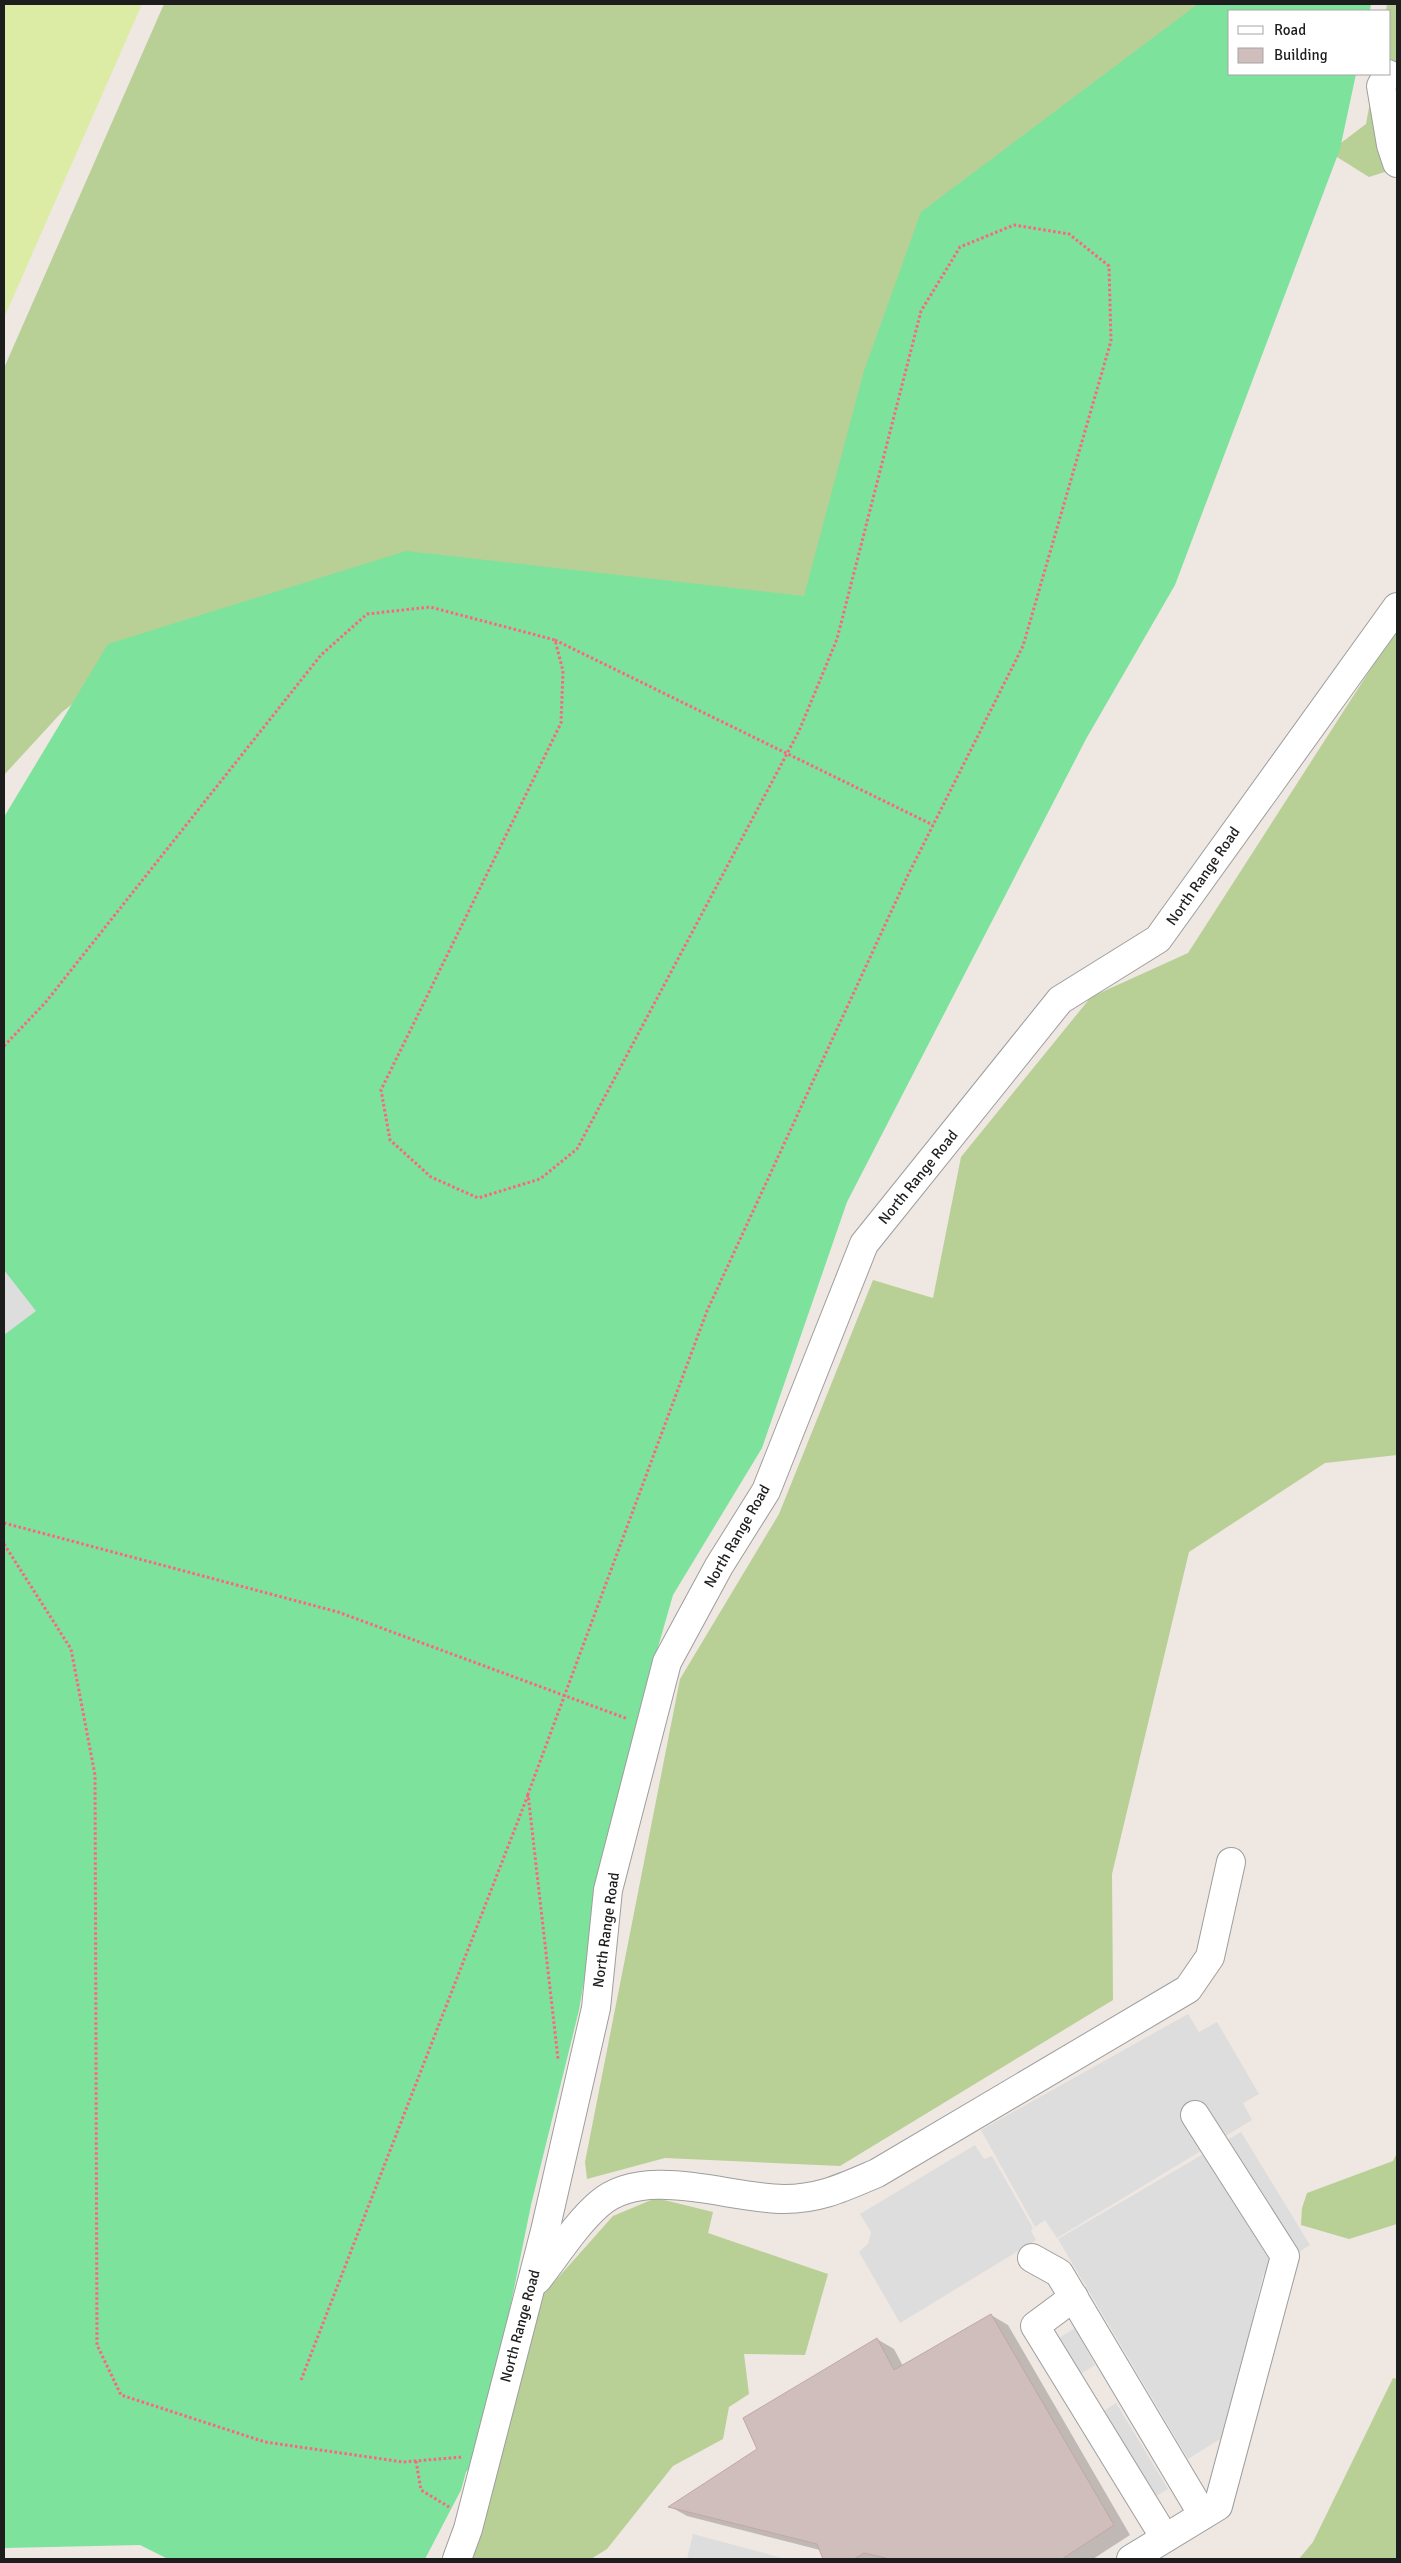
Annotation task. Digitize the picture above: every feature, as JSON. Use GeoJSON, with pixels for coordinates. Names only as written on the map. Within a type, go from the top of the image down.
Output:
{"type":"FeatureCollection","features":[{"type":"Feature","properties":{"kind":"street"},"geometry":{"type":"LineString","coordinates":[[1388,75],[1381,86],[1391,145],[1397,163]]}},
{"type":"Feature","properties":{"kind":"street","name":"North Range Road"},"geometry":{"type":"LineString","coordinates":[[457,2559],[470,2520],[530,2289],[596,2008],[608,1890],[667,1662],[719,1566],[766,1491],[864,1244],[1060,1000],[1158,939],[1397,607]]}},
{"type":"Feature","properties":{"kind":"street"},"geometry":{"type":"LineString","coordinates":[[530,2289],[600,2203],[623,2191],[659,2184],[690,2186],[737,2196],[784,2199],[824,2195],[878,2173],[1188,1989],[1210,1958],[1230,1862]]}},
{"type":"Feature","properties":{"kind":"street"},"geometry":{"type":"LineString","coordinates":[[1131,2559],[1218,2506],[1285,2256],[1195,2115]]}},
{"type":"Feature","properties":{"kind":"street"},"geometry":{"type":"LineString","coordinates":[[1032,2258],[1059,2273],[1203,2515]]}},
{"type":"Feature","properties":{"kind":"street"},"geometry":{"type":"LineString","coordinates":[[1074,2297],[1035,2326],[1165,2538]]}},
{"type":"Feature","properties":{"kind":"path"},"geometry":{"type":"LineString","coordinates":[[301,2380],[528,1794],[707,1311],[904,884],[1023,646],[1111,341],[1109,266],[1068,234],[1014,225],[960,247],[921,311],[837,638],[800,731],[577,1149],[540,1179],[478,1198],[431,1177],[390,1140],[381,1090],[560,724],[563,671],[555,640]]}},
{"type":"Feature","properties":{"kind":"path"},"geometry":{"type":"LineString","coordinates":[[4,1046],[45,1003],[321,655],[367,614],[430,607],[555,640],[933,825]]}},
{"type":"Feature","properties":{"kind":"path"},"geometry":{"type":"LineString","coordinates":[[4,1523],[338,1612],[650,1727]]}},
{"type":"Feature","properties":{"kind":"path"},"geometry":{"type":"LineString","coordinates":[[4,1544],[70,1649],[95,1775],[97,2346],[121,2394],[265,2442],[403,2462],[464,2457],[466,2449]]}},
{"type":"Feature","properties":{"kind":"path"},"geometry":{"type":"LineString","coordinates":[[528,1794],[558,2061]]}},
{"type":"Feature","properties":{"kind":"path"},"geometry":{"type":"LineString","coordinates":[[416,2461],[421,2490],[470,2520]]}},
{"type":"Feature","properties":{"kind":"green space"},"geometry":{"type":"Polygon","coordinates":[[[4,4],[142,4],[4,318],[4,4]]]}},
{"type":"Feature","properties":{"kind":"green space"},"geometry":{"type":"Polygon","coordinates":[[[164,4],[1227,4],[806,612],[110,675],[62,712],[4,775],[4,368],[164,4]]]}},
{"type":"Feature","properties":{"kind":"green space"},"geometry":{"type":"Polygon","coordinates":[[[1198,4],[1371,4],[1370,10],[1228,10],[1228,75],[1356,75],[1340,149],[1175,585],[1086,739],[847,1202],[762,1448],[673,1595],[650,1675],[594,1921],[579,2010],[531,2205],[480,2456],[466,2472],[461,2490],[425,2559],[168,2559],[140,2545],[4,2548],[4,817],[108,644],[406,551],[804,596],[864,371],[921,212],[1198,4]]]}},
{"type":"Feature","properties":{"kind":"green space"},"geometry":{"type":"Polygon","coordinates":[[[1387,4],[1397,4],[1397,168],[1369,177],[1329,152],[1366,124],[1375,75],[1391,75],[1391,10],[1386,10],[1387,4]]]}},
{"type":"Feature","properties":{"kind":"green space"},"geometry":{"type":"Polygon","coordinates":[[[1397,628],[1397,1455],[1325,1463],[1189,1552],[1112,1874],[1113,2000],[840,2166],[665,2158],[587,2179],[585,2162],[680,1679],[779,1514],[873,1280],[933,1298],[961,1157],[1091,997],[1188,953],[1397,628]]]}},
{"type":"Feature","properties":{"kind":"green space"},"geometry":{"type":"Polygon","coordinates":[[[1397,2153],[1397,2224],[1349,2239],[1301,2225],[1302,2208],[1307,2193],[1393,2161],[1397,2153]]]}},
{"type":"Feature","properties":{"kind":"green space"},"geometry":{"type":"Polygon","coordinates":[[[656,2198],[713,2212],[708,2233],[828,2274],[805,2355],[744,2354],[749,2394],[729,2407],[723,2439],[673,2466],[607,2549],[591,2559],[470,2559],[540,2298],[613,2216],[656,2198]]]}},
{"type":"Feature","properties":{"kind":"green space"},"geometry":{"type":"Polygon","coordinates":[[[1393,2378],[1397,2379],[1397,2559],[1299,2559],[1313,2542],[1393,2378]]]}},
{"type":"Feature","properties":{"kind":"shaded area"},"geometry":{"type":"Polygon","coordinates":[[[4,1270],[36,1311],[4,1335],[4,1270]]]}},
{"type":"Feature","properties":{"kind":"shaded area"},"geometry":{"type":"Polygon","coordinates":[[[1188,2014],[1199,2032],[1217,2022],[1259,2094],[1243,2103],[1252,2120],[1057,2238],[1045,2220],[1035,2227],[981,2130],[1188,2014]]]}},
{"type":"Feature","properties":{"kind":"shaded area"},"geometry":{"type":"Polygon","coordinates":[[[1241,2132],[1310,2245],[1263,2275],[1225,2436],[1188,2459],[1058,2239],[1241,2132]]]}},
{"type":"Feature","properties":{"kind":"shaded area"},"geometry":{"type":"Polygon","coordinates":[[[975,2145],[984,2159],[992,2156],[1033,2228],[1031,2231],[1036,2240],[900,2323],[859,2252],[868,2244],[871,2232],[860,2214],[975,2145]]]}},
{"type":"Feature","properties":{"kind":"shaded area"},"geometry":{"type":"Polygon","coordinates":[[[1075,2328],[1095,2365],[1079,2375],[1059,2338],[1075,2328]]]}},
{"type":"Feature","properties":{"kind":"shaded area"},"geometry":{"type":"Polygon","coordinates":[[[1116,2403],[1168,2489],[1153,2498],[1101,2413],[1116,2403]]]}},
{"type":"Feature","properties":{"kind":"shaded area"},"geometry":{"type":"Polygon","coordinates":[[[693,2534],[786,2559],[687,2559],[693,2534]]]}},
{"type":"Feature","properties":{"kind":"building"},"geometry":{"type":"Polygon","coordinates":[[[991,2314],[1114,2525],[1062,2559],[890,2559],[864,2553],[854,2559],[823,2559],[817,2544],[668,2507],[757,2449],[743,2418],[877,2338],[894,2370],[991,2314]]]}}]}
